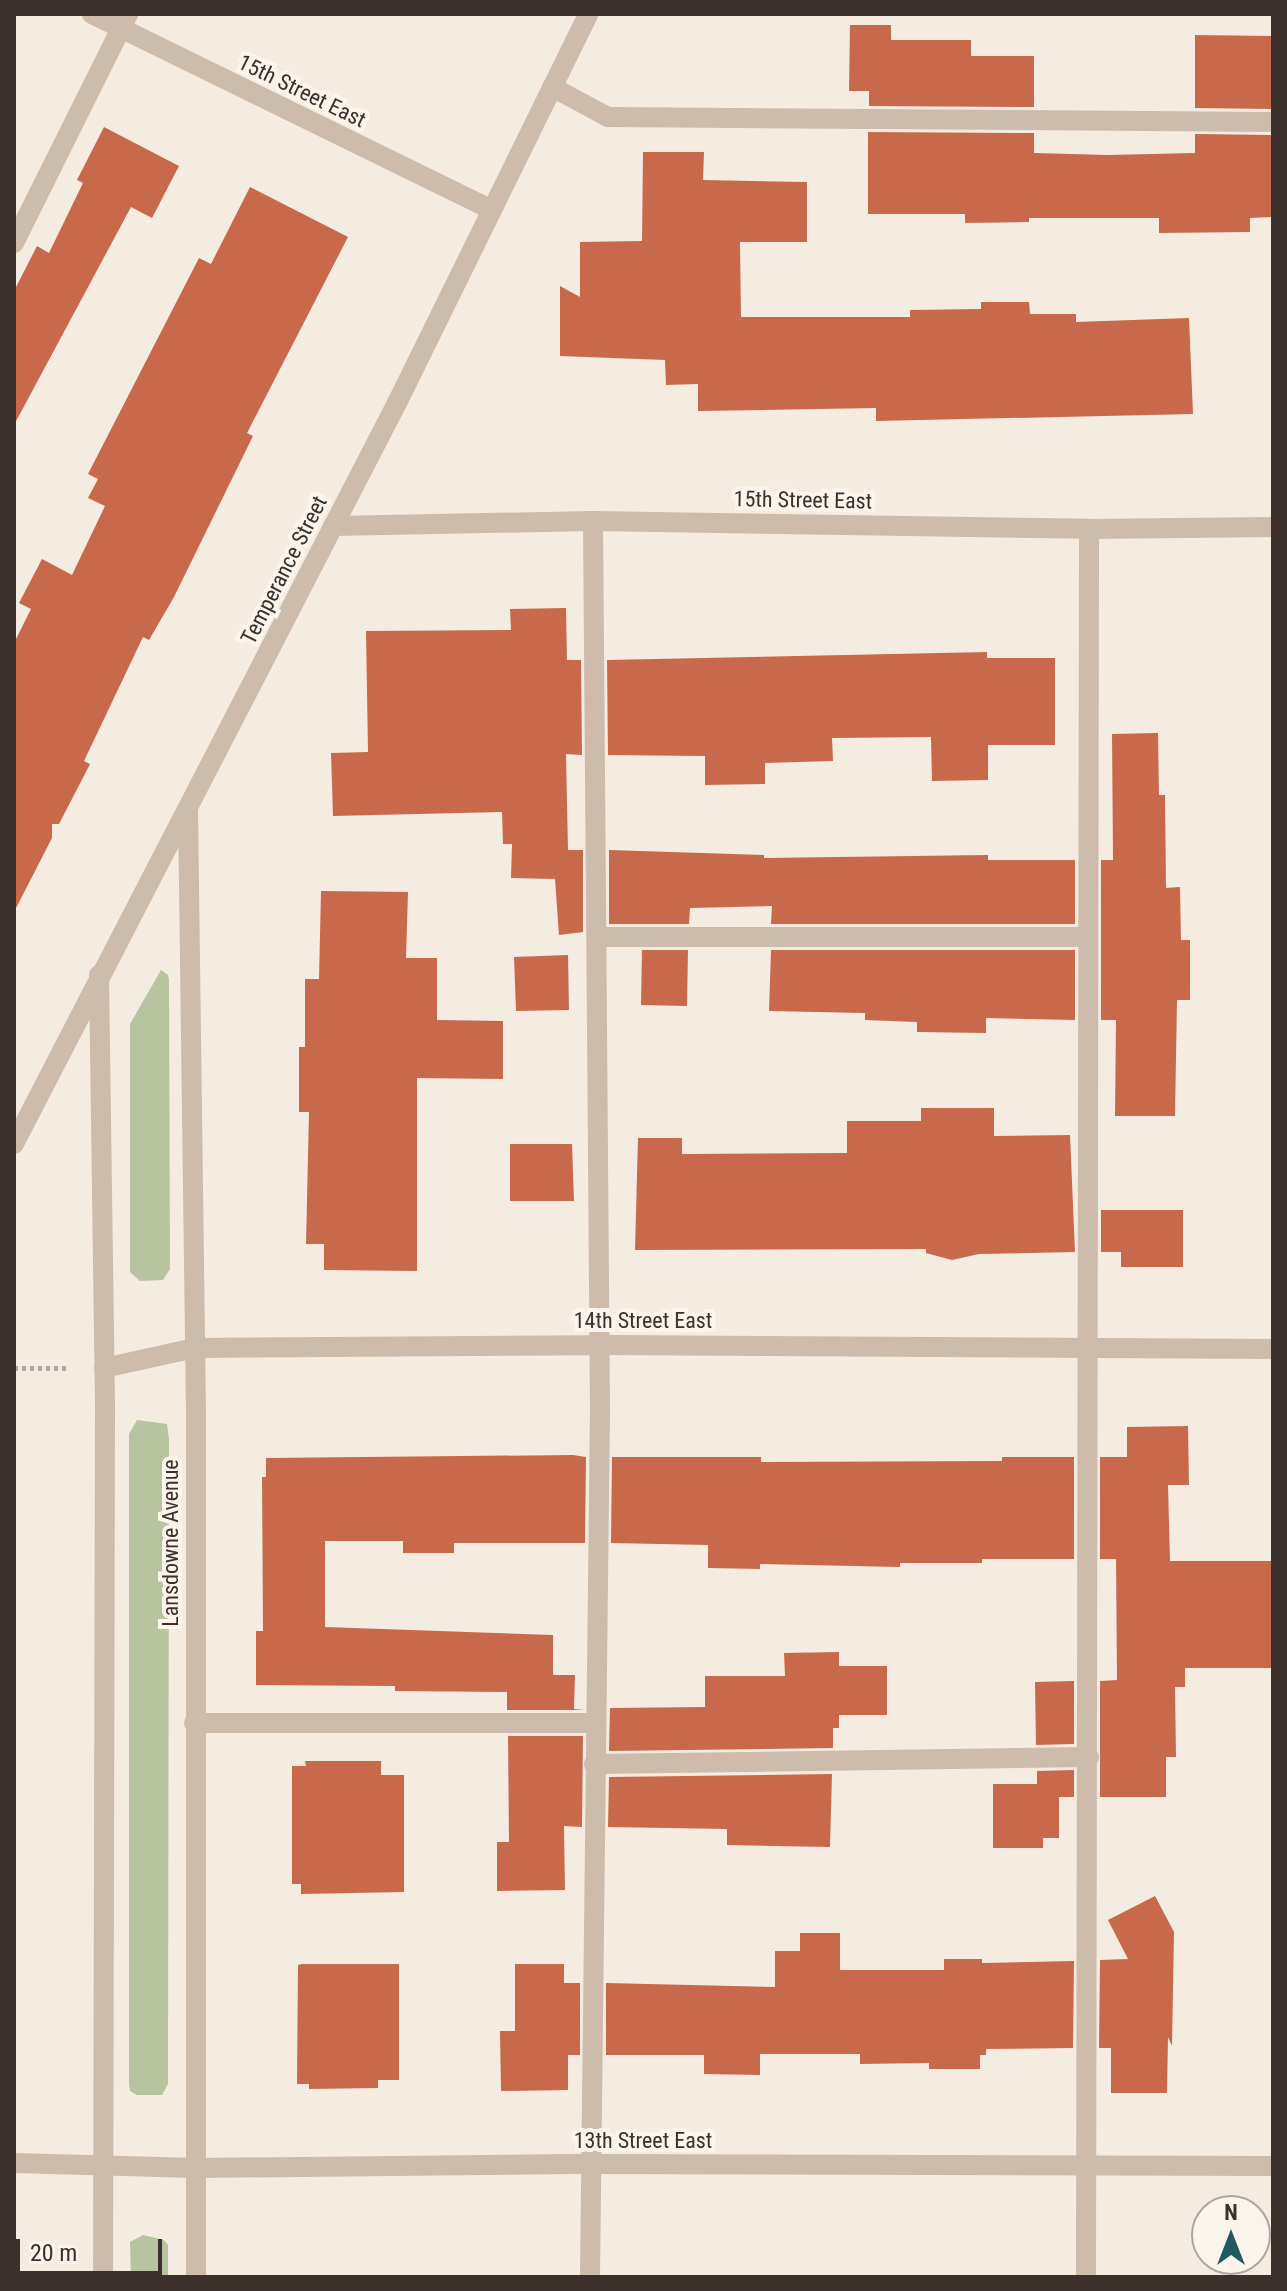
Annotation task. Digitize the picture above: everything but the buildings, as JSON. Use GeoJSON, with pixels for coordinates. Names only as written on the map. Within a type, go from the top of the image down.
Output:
{"type":"FeatureCollection","features":[{"type":"Feature","properties":{"kind":"street","name":"15th Street East"},"geometry":{"type":"LineString","coordinates":[[92,14],[124,21],[492,210]]}},
{"type":"Feature","properties":{"kind":"street","name":"Temperance Street"},"geometry":{"type":"LineString","coordinates":[[14,1144],[333,526],[588,14]]}},
{"type":"Feature","properties":{"kind":"street"},"geometry":{"type":"LineString","coordinates":[[14,243],[124,21]]}},
{"type":"Feature","properties":{"kind":"street"},"geometry":{"type":"LineString","coordinates":[[552,87],[608,117],[1273,122]]}},
{"type":"Feature","properties":{"kind":"street","name":"15th Street East"},"geometry":{"type":"LineString","coordinates":[[333,526],[593,521],[1089,529],[1273,527]]}},
{"type":"Feature","properties":{"kind":"street"},"geometry":{"type":"LineString","coordinates":[[590,2277],[599,1345],[593,521]]}},
{"type":"Feature","properties":{"kind":"street"},"geometry":{"type":"LineString","coordinates":[[1086,2277],[1089,529]]}},
{"type":"Feature","properties":{"kind":"street","name":"Lansdowne Avenue"},"geometry":{"type":"LineString","coordinates":[[188,810],[195,1348],[196,2277]]}},
{"type":"Feature","properties":{"kind":"street"},"geometry":{"type":"LineString","coordinates":[[597,937],[1088,937]]}},
{"type":"Feature","properties":{"kind":"street"},"geometry":{"type":"LineString","coordinates":[[99,975],[104,1368],[103,2277]]}},
{"type":"Feature","properties":{"kind":"street","name":"14th Street East"},"geometry":{"type":"LineString","coordinates":[[104,1368],[195,1348],[599,1345],[1273,1349]]}},
{"type":"Feature","properties":{"kind":"street"},"geometry":{"type":"LineString","coordinates":[[194,1723],[596,1723]]}},
{"type":"Feature","properties":{"kind":"street"},"geometry":{"type":"LineString","coordinates":[[594,1764],[1089,1757]]}},
{"type":"Feature","properties":{"kind":"street","name":"13th Street East"},"geometry":{"type":"LineString","coordinates":[[14,2163],[104,2163],[196,2168],[590,2164],[1273,2166]]}},
{"type":"Feature","properties":{"kind":"path"},"geometry":{"type":"LineString","coordinates":[[14,1368],[104,1368]]}},
{"type":"Feature","properties":{"kind":"green space"},"geometry":{"type":"Polygon","coordinates":[[[161,970],[169,980],[170,1269],[163,1280],[140,1281],[130,1272],[130,1024],[161,970]]]}},
{"type":"Feature","properties":{"kind":"green space"},"geometry":{"type":"Polygon","coordinates":[[[137,1420],[167,1424],[169,1439],[168,2084],[162,2095],[137,2095],[130,2091],[129,2084],[129,1434],[137,1420]]]}},
{"type":"Feature","properties":{"kind":"green space"},"geometry":{"type":"Polygon","coordinates":[[[143,2235],[164,2240],[168,2245],[168,2277],[131,2277],[130,2242],[143,2235]]]}}]}
